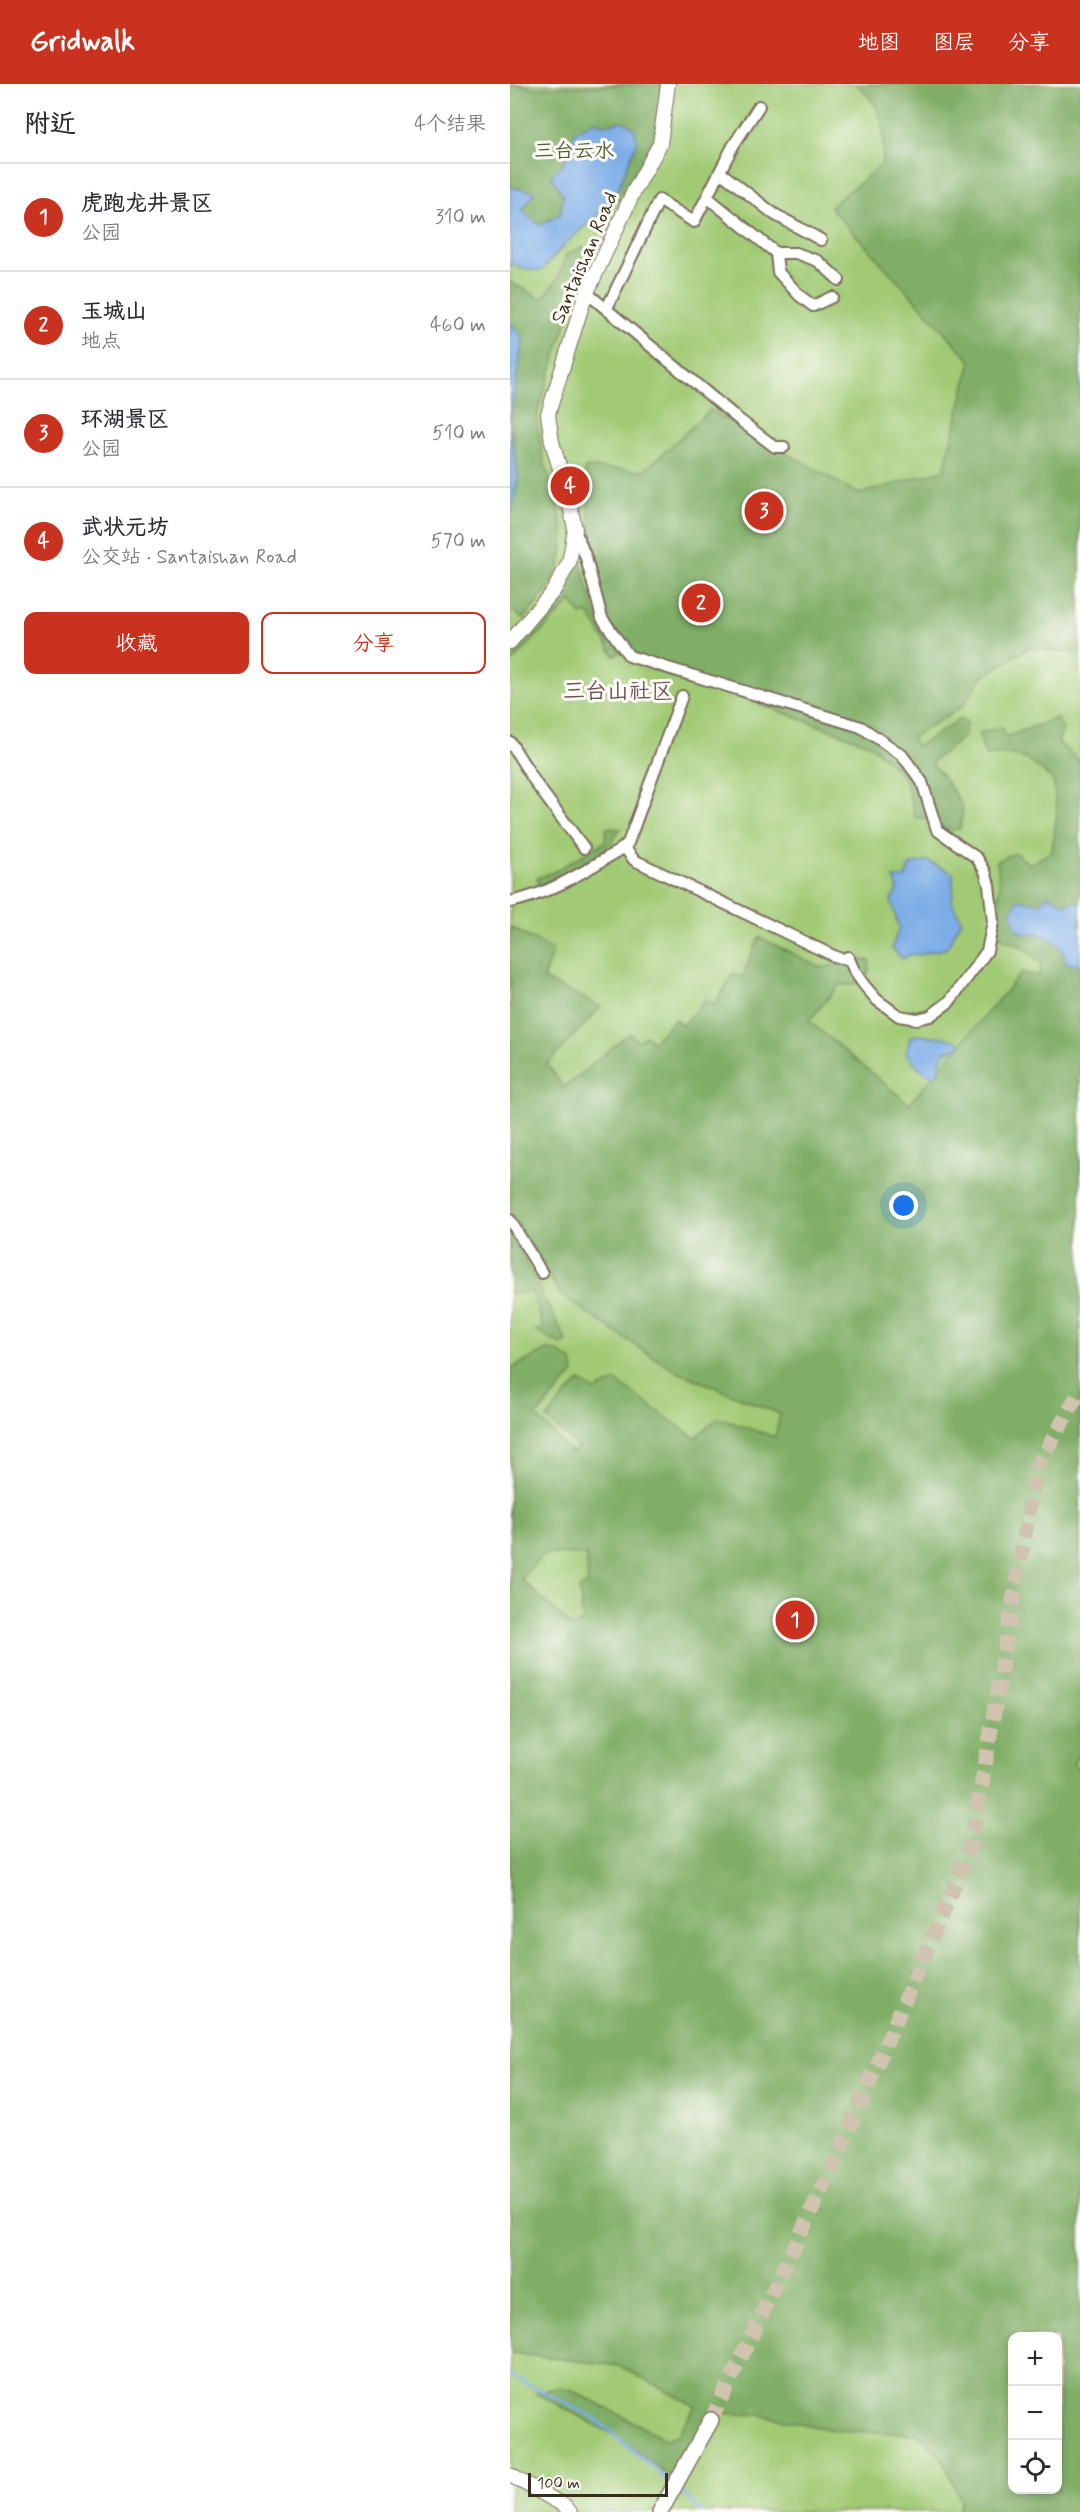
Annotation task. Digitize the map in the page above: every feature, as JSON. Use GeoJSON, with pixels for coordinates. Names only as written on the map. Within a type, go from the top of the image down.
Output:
{"type":"FeatureCollection","features":[{"type":"Feature","properties":{"kind":"main road"},"geometry":{"type":"LineString","coordinates":[[660,2512],[711,2420]]}},
{"type":"Feature","properties":{"kind":"street","name":"Santaishan Road"},"geometry":{"type":"LineString","coordinates":[[510,642],[554,590],[569,563],[575,529],[552,442],[548,414],[587,293],[633,194],[660,144],[668,84]]}},
{"type":"Feature","properties":{"kind":"street"},"geometry":{"type":"LineString","coordinates":[[607,308],[658,200],[694,222],[759,106]]}},
{"type":"Feature","properties":{"kind":"street"},"geometry":{"type":"LineString","coordinates":[[720,172],[774,213],[822,240]]}},
{"type":"Feature","properties":{"kind":"street"},"geometry":{"type":"LineString","coordinates":[[707,197],[776,253],[796,253],[818,261],[839,280]]}},
{"type":"Feature","properties":{"kind":"street"},"geometry":{"type":"LineString","coordinates":[[776,253],[778,272],[800,296],[813,306],[832,297]]}},
{"type":"Feature","properties":{"kind":"street"},"geometry":{"type":"LineString","coordinates":[[587,293],[737,418],[776,447],[784,447]]}},
{"type":"Feature","properties":{"kind":"street"},"geometry":{"type":"LineString","coordinates":[[575,529],[586,558],[602,618],[629,656],[861,728],[902,755],[922,782],[937,830],[978,858],[985,871],[993,922],[987,951],[950,1002],[930,1016],[917,1019],[899,1016],[877,1000],[864,985],[848,957],[843,959],[836,957],[634,860],[624,847]]}},
{"type":"Feature","properties":{"kind":"street"},"geometry":{"type":"LineString","coordinates":[[510,902],[550,890],[628,843],[682,696]]}},
{"type":"Feature","properties":{"kind":"street"},"geometry":{"type":"LineString","coordinates":[[510,742],[537,785],[584,848]]}},
{"type":"Feature","properties":{"kind":"street"},"geometry":{"type":"LineString","coordinates":[[510,1220],[542,1273]]}},
{"type":"Feature","properties":{"kind":"street"},"geometry":{"type":"LineString","coordinates":[[510,2475],[565,2510]]}},
{"type":"Feature","properties":{"kind":"green space","name":"三台云水"},"geometry":{"type":"Polygon","coordinates":[[[510,84],[1080,84],[1080,2512],[510,2512],[510,84]]]}},
{"type":"Feature","properties":{"kind":"green space"},"geometry":{"type":"Polygon","coordinates":[[[510,84],[535,88],[662,84],[656,135],[617,202],[613,201],[637,142],[623,121],[605,125],[567,146],[561,214],[540,226],[522,210],[535,192],[510,187],[510,84]]]}},
{"type":"Feature","properties":{"kind":"green space"},"geometry":{"type":"Polygon","coordinates":[[[856,84],[1080,84],[1080,654],[1028,648],[982,677],[963,706],[912,737],[917,747],[960,719],[967,722],[962,738],[931,763],[943,776],[963,807],[960,829],[948,830],[931,819],[915,817],[905,778],[871,745],[736,695],[684,682],[640,663],[598,609],[585,467],[644,471],[710,410],[859,494],[944,470],[971,361],[830,207],[882,164],[884,140],[881,120],[873,102],[856,84]]]}},
{"type":"Feature","properties":{"kind":"green space"},"geometry":{"type":"Polygon","coordinates":[[[584,246],[586,261],[538,411],[540,442],[546,470],[561,517],[563,540],[560,564],[547,590],[523,619],[510,609],[510,519],[518,477],[510,421],[523,338],[510,322],[510,282],[542,299],[557,280],[567,254],[584,246]]]}},
{"type":"Feature","properties":{"kind":"green space"},"geometry":{"type":"Polygon","coordinates":[[[576,556],[580,558],[595,613],[621,652],[614,656],[589,613],[581,615],[571,601],[510,664],[510,648],[560,594],[576,556]]]}},
{"type":"Feature","properties":{"kind":"green space"},"geometry":{"type":"Polygon","coordinates":[[[1057,718],[1063,729],[1058,742],[1080,762],[1080,1753],[1073,1764],[1080,1772],[1080,2512],[957,2512],[961,2501],[941,2456],[918,2434],[832,2430],[761,2415],[722,2413],[689,2463],[672,2478],[614,2435],[536,2393],[561,2387],[572,2390],[665,2439],[678,2435],[695,2406],[620,2366],[510,2353],[510,1369],[547,1350],[559,1352],[572,1361],[574,1373],[536,1416],[572,1453],[578,1447],[547,1419],[580,1381],[595,1391],[616,1381],[695,1438],[718,1418],[775,1437],[780,1414],[680,1373],[561,1295],[518,1224],[510,1216],[510,927],[553,950],[543,979],[601,1007],[547,1064],[564,1088],[629,1033],[638,1041],[646,1035],[653,1042],[675,1019],[682,1026],[705,1000],[715,1004],[733,974],[742,977],[759,937],[822,968],[861,959],[870,961],[868,975],[856,984],[839,985],[809,1021],[909,1104],[1022,972],[1039,976],[1041,963],[1022,947],[1000,938],[992,928],[1000,887],[997,861],[1015,853],[1030,864],[1052,852],[1057,813],[1053,780],[1029,761],[1015,755],[985,756],[979,733],[1002,727],[1006,737],[1057,718]],[[542,1555],[521,1579],[572,1627],[583,1622],[579,1588],[588,1584],[586,1555],[542,1555]]]}},
{"type":"Feature","properties":{"kind":"green space"},"geometry":{"type":"Polygon","coordinates":[[[606,828],[620,829],[605,849],[584,864],[539,886],[537,878],[554,872],[605,842],[606,828]]]}},
{"type":"Feature","properties":{"kind":"green space"},"geometry":{"type":"Polygon","coordinates":[[[510,1235],[567,1342],[561,1345],[535,1331],[543,1329],[532,1292],[510,1294],[510,1235]]]}},
{"type":"Feature","properties":{"kind":"water"},"geometry":{"type":"Polygon","coordinates":[[[595,121],[605,125],[623,121],[634,128],[637,142],[613,201],[566,243],[541,271],[519,268],[510,263],[510,187],[535,192],[522,210],[540,225],[561,214],[563,195],[551,176],[564,163],[567,146],[577,130],[595,121]]]}},
{"type":"Feature","properties":{"kind":"water"},"geometry":{"type":"Polygon","coordinates":[[[510,322],[523,338],[510,421],[510,322]]]}},
{"type":"Feature","properties":{"kind":"water"},"geometry":{"type":"Polygon","coordinates":[[[510,425],[518,477],[510,519],[510,425]]]}},
{"type":"Feature","properties":{"kind":"water"},"geometry":{"type":"Polygon","coordinates":[[[927,861],[953,873],[951,901],[961,920],[947,948],[918,955],[911,954],[903,959],[892,948],[899,928],[891,900],[898,889],[894,878],[905,878],[910,865],[927,861]]]}},
{"type":"Feature","properties":{"kind":"water"},"geometry":{"type":"Polygon","coordinates":[[[1048,895],[1066,904],[1080,901],[1080,973],[1078,966],[1066,963],[1061,950],[1052,940],[1039,934],[1025,934],[1016,929],[1011,912],[1019,899],[1040,904],[1048,895]]]}},
{"type":"Feature","properties":{"kind":"water"},"geometry":{"type":"Polygon","coordinates":[[[915,1035],[943,1037],[960,1042],[961,1046],[946,1051],[942,1056],[937,1075],[932,1075],[923,1071],[906,1053],[910,1038],[915,1035]]]}},
{"type":"Feature","properties":{"kind":"waterway"},"geometry":{"type":"LineString","coordinates":[[510,2375],[593,2417],[670,2482]]}},
{"type":"Feature","properties":{"kind":"waterway"},"geometry":{"type":"LineString","coordinates":[[677,2488],[702,2512]]}},
{"type":"Feature","properties":{"kind":"tunnel"},"geometry":{"type":"LineString","coordinates":[[711,2420],[835,2162],[971,1847],[1036,1468],[1080,1391]]}},
{"type":"Feature","properties":{"kind":"place","name":"武状元坊"},"geometry":{"type":"Point","coordinates":[570,486]}},
{"type":"Feature","properties":{"kind":"place","name":"环湖景区"},"geometry":{"type":"Point","coordinates":[764,511]}},
{"type":"Feature","properties":{"kind":"place","name":"玉城山"},"geometry":{"type":"Point","coordinates":[701,603]}},
{"type":"Feature","properties":{"kind":"place","name":"虎跑龙井景区"},"geometry":{"type":"Point","coordinates":[795,1620]}},
{"type":"Feature","properties":{"kind":"district","name":"三台山社区"},"geometry":{"type":"Point","coordinates":[618,692]}}]}
